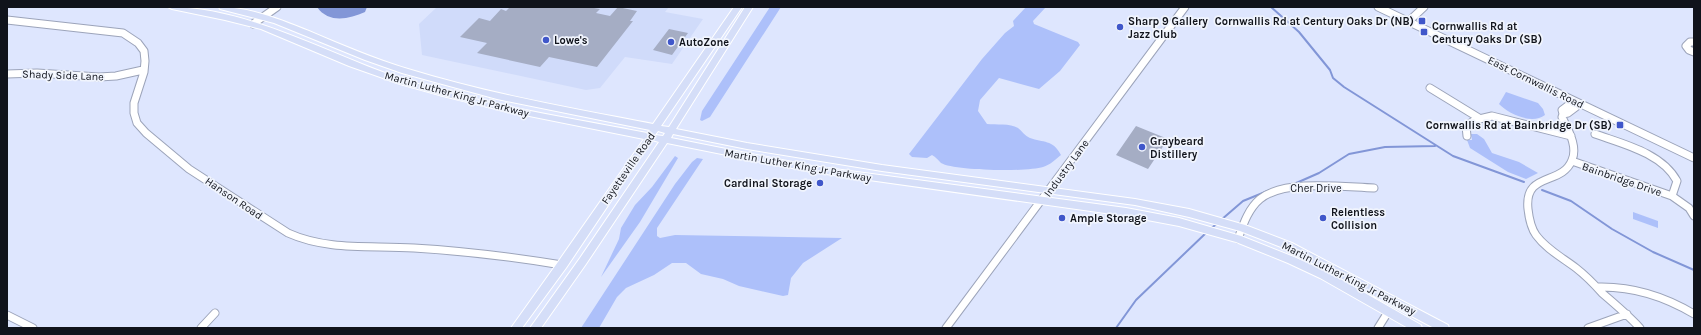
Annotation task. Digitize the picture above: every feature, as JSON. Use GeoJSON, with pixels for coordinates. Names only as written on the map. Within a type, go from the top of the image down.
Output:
{"type":"FeatureCollection","features":[{"type":"Feature","properties":{"kind":"main road","name":"Martin Luther King Jr Parkway"},"geometry":{"type":"LineString","coordinates":[[172,7],[202,12],[252,24],[363,68],[423,88],[518,111],[846,174],[1159,217],[1202,228],[1238,239],[1324,275],[1417,328]]}},
{"type":"Feature","properties":{"kind":"main road","name":"Martin Luther King Jr Parkway"},"geometry":{"type":"LineString","coordinates":[[223,7],[263,17],[296,28],[368,58],[443,82],[497,96],[747,146],[856,164],[1161,206],[1242,228],[1289,246],[1444,328]]}},
{"type":"Feature","properties":{"kind":"main road","name":"Fayetteville Road"},"geometry":{"type":"LineString","coordinates":[[516,328],[562,265],[738,7]]}},
{"type":"Feature","properties":{"kind":"main road","name":"Fayetteville Road"},"geometry":{"type":"LineString","coordinates":[[535,328],[583,261],[665,140],[749,7]]}},
{"type":"Feature","properties":{"kind":"street"},"geometry":{"type":"LineString","coordinates":[[252,24],[277,7]]}},
{"type":"Feature","properties":{"kind":"street","name":"Industry Lane"},"geometry":{"type":"LineString","coordinates":[[946,328],[1185,7]]}},
{"type":"Feature","properties":{"kind":"street","name":"East Cornwallis Road"},"geometry":{"type":"LineString","coordinates":[[1378,7],[1694,158]]}},
{"type":"Feature","properties":{"kind":"street"},"geometry":{"type":"LineString","coordinates":[[1409,21],[1424,7]]}},
{"type":"Feature","properties":{"kind":"street","name":"Hanson Road"},"geometry":{"type":"LineString","coordinates":[[7,20],[123,33],[133,39],[143,49],[144,64],[135,94],[134,113],[137,122],[145,133],[174,158],[275,227],[296,237],[327,245],[390,246],[448,250],[562,265]]}},
{"type":"Feature","properties":{"kind":"street"},"geometry":{"type":"LineString","coordinates":[[1694,42],[1690,42],[1686,46],[1689,50],[1694,52]]}},
{"type":"Feature","properties":{"kind":"street","name":"Shady Side Lane"},"geometry":{"type":"LineString","coordinates":[[7,74],[37,73],[99,77],[116,76],[143,70]]}},
{"type":"Feature","properties":{"kind":"street"},"geometry":{"type":"LineString","coordinates":[[1430,88],[1479,118]]}},
{"type":"Feature","properties":{"kind":"street","name":"Bainbridge Drive"},"geometry":{"type":"LineString","coordinates":[[1577,102],[1568,113],[1563,114],[1562,117],[1571,136],[1574,150],[1572,161],[1567,169],[1562,173],[1537,182],[1529,194],[1527,205],[1536,235],[1597,287],[1640,328]]}},
{"type":"Feature","properties":{"kind":"street"},"geometry":{"type":"LineString","coordinates":[[1467,136],[1466,126],[1471,121],[1479,118],[1497,116],[1571,136]]}},
{"type":"Feature","properties":{"kind":"street","name":"Bainbridge Drive"},"geometry":{"type":"LineString","coordinates":[[1594,134],[1652,157],[1672,171],[1677,181],[1672,196]]}},
{"type":"Feature","properties":{"kind":"street","name":"Bainbridge Drive"},"geometry":{"type":"LineString","coordinates":[[1572,161],[1672,196],[1693,213]]}},
{"type":"Feature","properties":{"kind":"street","name":"Cher Drive"},"geometry":{"type":"LineString","coordinates":[[1238,239],[1249,213],[1260,199],[1280,189],[1303,187],[1374,188]]}},
{"type":"Feature","properties":{"kind":"street"},"geometry":{"type":"LineString","coordinates":[[1597,287],[1624,287],[1668,301],[1694,314]]}},
{"type":"Feature","properties":{"kind":"street"},"geometry":{"type":"LineString","coordinates":[[1378,328],[1388,312]]}},
{"type":"Feature","properties":{"kind":"street"},"geometry":{"type":"LineString","coordinates":[[201,328],[215,313]]}},
{"type":"Feature","properties":{"kind":"street"},"geometry":{"type":"LineString","coordinates":[[1588,328],[1627,314]]}},
{"type":"Feature","properties":{"kind":"street"},"geometry":{"type":"LineString","coordinates":[[7,315],[33,328]]}},
{"type":"Feature","properties":{"kind":"shaded area"},"geometry":{"type":"Polygon","coordinates":[[[317,7],[367,7],[365,12],[352,17],[333,18],[327,16],[317,7]]]}},
{"type":"Feature","properties":{"kind":"shaded area"},"geometry":{"type":"Polygon","coordinates":[[[437,7],[669,7],[665,12],[703,19],[672,64],[625,57],[600,88],[586,90],[422,55],[419,24],[437,7]]]}},
{"type":"Feature","properties":{"kind":"shaded area"},"geometry":{"type":"Polygon","coordinates":[[[770,7],[781,7],[710,117],[702,121],[700,120],[702,111],[770,7]]]}},
{"type":"Feature","properties":{"kind":"shaded area"},"geometry":{"type":"Polygon","coordinates":[[[1026,7],[1046,7],[1033,21],[1034,24],[1078,42],[1080,45],[1060,71],[1039,89],[999,78],[980,100],[978,111],[987,124],[1015,126],[1030,138],[1047,142],[1055,146],[1061,155],[1043,167],[1023,170],[960,168],[941,163],[932,155],[927,158],[912,157],[909,154],[982,59],[1005,33],[1014,26],[1013,21],[1026,7]]]}},
{"type":"Feature","properties":{"kind":"shaded area"},"geometry":{"type":"Polygon","coordinates":[[[1506,92],[1538,103],[1543,109],[1545,115],[1540,118],[1527,119],[1515,115],[1503,108],[1499,104],[1506,92]]]}},
{"type":"Feature","properties":{"kind":"shaded area"},"geometry":{"type":"Polygon","coordinates":[[[1471,134],[1477,134],[1484,139],[1492,153],[1519,162],[1538,173],[1526,179],[1508,172],[1470,148],[1467,140],[1472,140],[1471,134]]]}},
{"type":"Feature","properties":{"kind":"shaded area"},"geometry":{"type":"Polygon","coordinates":[[[675,156],[678,158],[640,222],[601,277],[619,239],[621,228],[635,205],[652,187],[675,156]]]}},
{"type":"Feature","properties":{"kind":"shaded area"},"geometry":{"type":"Polygon","coordinates":[[[697,158],[703,159],[657,228],[657,236],[660,238],[675,235],[842,238],[803,263],[791,278],[788,295],[783,296],[739,286],[723,279],[701,274],[686,263],[672,263],[654,275],[626,288],[617,297],[599,328],[581,328],[675,184],[692,162],[697,158]]]}},
{"type":"Feature","properties":{"kind":"shaded area"},"geometry":{"type":"Polygon","coordinates":[[[1633,212],[1658,221],[1658,228],[1633,219],[1633,212]]]}},
{"type":"Feature","properties":{"kind":"building","name":"Lowe's"},"geometry":{"type":"Polygon","coordinates":[[[510,7],[588,7],[600,9],[596,13],[610,16],[618,7],[637,11],[630,21],[633,21],[597,67],[549,57],[540,67],[477,53],[487,43],[460,37],[479,18],[490,21],[501,9],[506,11],[510,7]]]}},
{"type":"Feature","properties":{"kind":"building","name":"AutoZone"},"geometry":{"type":"Polygon","coordinates":[[[669,29],[688,33],[672,55],[653,50],[669,29]]]}},
{"type":"Feature","properties":{"kind":"building","name":"Graybeard Distillery"},"geometry":{"type":"Polygon","coordinates":[[[1136,126],[1168,139],[1148,169],[1116,155],[1136,126]]]}},
{"type":"Feature","properties":{"kind":"waterway"},"geometry":{"type":"LineString","coordinates":[[1271,7],[1299,32],[1330,70],[1333,78],[1344,87],[1453,156],[1524,182]]}},
{"type":"Feature","properties":{"kind":"waterway"},"geometry":{"type":"LineString","coordinates":[[1294,184],[1319,173],[1349,154],[1385,147],[1435,146]]}},
{"type":"Feature","properties":{"kind":"waterway"},"geometry":{"type":"LineString","coordinates":[[1221,220],[1243,201],[1270,190]]}},
{"type":"Feature","properties":{"kind":"waterway"},"geometry":{"type":"LineString","coordinates":[[1542,190],[1571,201],[1612,229],[1653,252],[1694,270]]}},
{"type":"Feature","properties":{"kind":"waterway"},"geometry":{"type":"LineString","coordinates":[[1210,229],[1218,223]]}},
{"type":"Feature","properties":{"kind":"waterway"},"geometry":{"type":"LineString","coordinates":[[1116,328],[1136,300],[1207,232]]}},
{"type":"Feature","properties":{"kind":"place","name":"Cornwallis Rd at Century Oaks Dr (NB)"},"geometry":{"type":"Point","coordinates":[1422,21]}},
{"type":"Feature","properties":{"kind":"place","name":"Sharp 9 Gallery Jazz Club"},"geometry":{"type":"Point","coordinates":[1120,27]}},
{"type":"Feature","properties":{"kind":"place","name":"Cornwallis Rd at Century Oaks Dr (SB)"},"geometry":{"type":"Point","coordinates":[1424,32]}},
{"type":"Feature","properties":{"kind":"place","name":"Lowe's"},"geometry":{"type":"Point","coordinates":[546,40]}},
{"type":"Feature","properties":{"kind":"place","name":"AutoZone"},"geometry":{"type":"Point","coordinates":[671,42]}},
{"type":"Feature","properties":{"kind":"place","name":"Cornwallis Rd at Bainbridge Dr (SB)"},"geometry":{"type":"Point","coordinates":[1620,125]}},
{"type":"Feature","properties":{"kind":"place","name":"Graybeard Distillery"},"geometry":{"type":"Point","coordinates":[1142,147]}},
{"type":"Feature","properties":{"kind":"place","name":"Cardinal Storage"},"geometry":{"type":"Point","coordinates":[820,183]}},
{"type":"Feature","properties":{"kind":"place","name":"Ample Storage"},"geometry":{"type":"Point","coordinates":[1062,218]}},
{"type":"Feature","properties":{"kind":"place","name":"Relentless Collision"},"geometry":{"type":"Point","coordinates":[1323,218]}}]}
